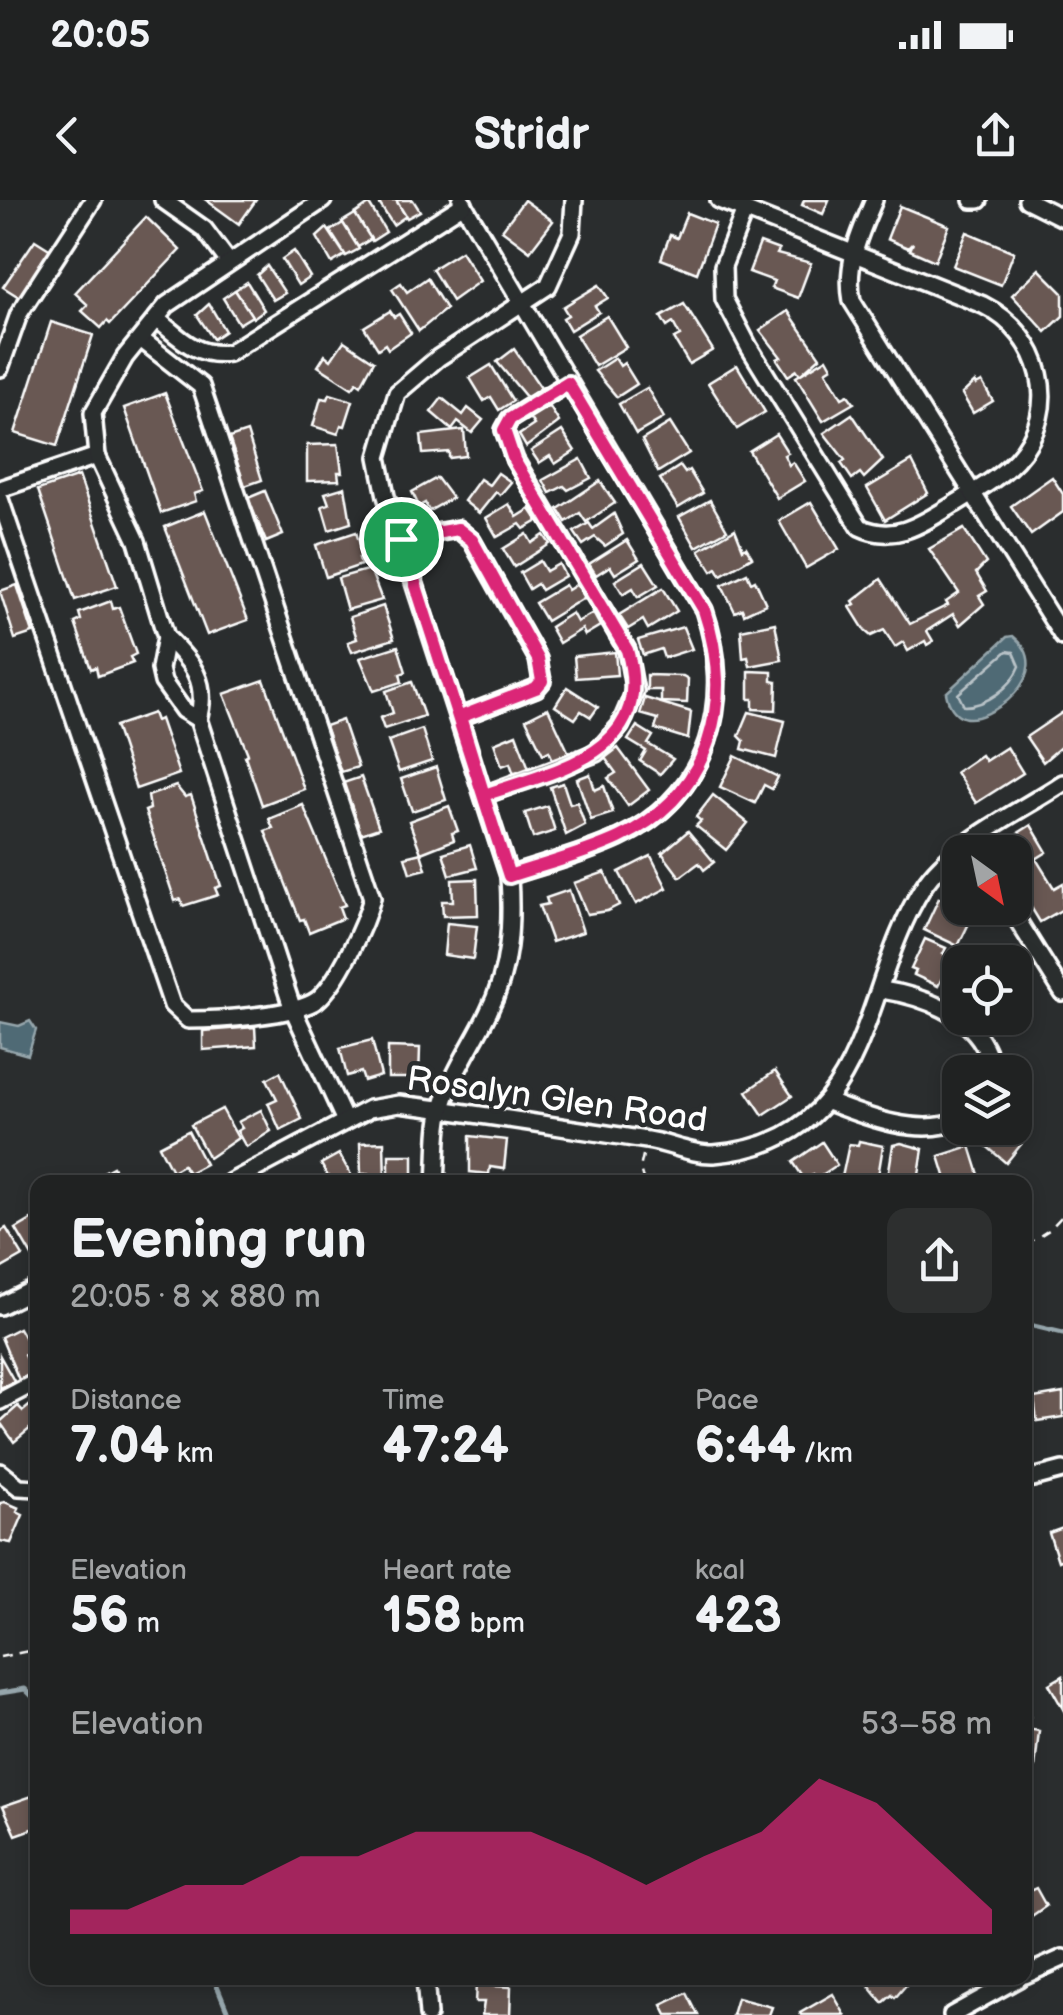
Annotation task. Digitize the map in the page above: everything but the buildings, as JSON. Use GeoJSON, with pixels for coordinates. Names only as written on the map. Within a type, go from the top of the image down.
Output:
{"type":"FeatureCollection","features":[{"type":"Feature","properties":{"kind":"street"},"geometry":{"type":"LineString","coordinates":[[0,368],[20,314],[93,200]]}},
{"type":"Feature","properties":{"kind":"street"},"geometry":{"type":"LineString","coordinates":[[163,200],[204,229],[228,261]]}},
{"type":"Feature","properties":{"kind":"street"},"geometry":{"type":"LineString","coordinates":[[437,1175],[442,1109],[456,1072],[490,1010],[506,964],[512,921],[509,876],[378,457],[397,393],[438,358],[548,286],[572,233],[574,200]]}},
{"type":"Feature","properties":{"kind":"street"},"geometry":{"type":"LineString","coordinates":[[719,200],[745,210],[998,312],[1020,330],[1035,354],[1042,412],[1015,461],[972,492],[900,534],[867,530],[854,520],[724,299],[723,266],[745,210]]}},
{"type":"Feature","properties":{"kind":"street"},"geometry":{"type":"LineString","coordinates":[[874,200],[854,254],[848,282],[852,301],[1063,637]]}},
{"type":"Feature","properties":{"kind":"street"},"geometry":{"type":"LineString","coordinates":[[972,200],[980,200]]}},
{"type":"Feature","properties":{"kind":"street"},"geometry":{"type":"LineString","coordinates":[[1027,200],[1063,218]]}},
{"type":"Feature","properties":{"kind":"street"},"geometry":{"type":"LineString","coordinates":[[198,720],[183,710],[163,682],[160,669],[166,637],[137,541],[97,456],[92,414],[126,357],[167,305],[319,201]]}},
{"type":"Feature","properties":{"kind":"street"},"geometry":{"type":"LineString","coordinates":[[157,319],[196,351],[211,356],[229,353],[463,202],[704,610],[716,644],[716,721],[687,786],[661,811],[620,838],[509,876]]}},
{"type":"Feature","properties":{"kind":"street"},"geometry":{"type":"LineString","coordinates":[[0,499],[172,1005],[188,1020],[240,1020],[316,1000],[337,972],[367,916],[372,898],[201,386],[142,340]]}},
{"type":"Feature","properties":{"kind":"street"},"geometry":{"type":"LineString","coordinates":[[484,795],[596,753],[620,726],[635,691],[627,650],[514,460],[504,430],[510,419],[568,383]]}},
{"type":"Feature","properties":{"kind":"street"},"geometry":{"type":"LineString","coordinates":[[0,489],[97,456]]}},
{"type":"Feature","properties":{"kind":"street"},"geometry":{"type":"LineString","coordinates":[[401,539],[458,529],[472,540],[538,659],[542,681],[536,688],[460,717]]}},
{"type":"Feature","properties":{"kind":"street"},"geometry":{"type":"LineString","coordinates":[[166,637],[200,677],[198,720],[292,1007],[345,1122]]}},
{"type":"Feature","properties":{"kind":"street","name":"Rosalyn Glen Road"},"geometry":{"type":"LineString","coordinates":[[992,835],[1063,784]]}},
{"type":"Feature","properties":{"kind":"street","name":"Rosalyn Glen Road"},"geometry":{"type":"LineString","coordinates":[[260,1175],[345,1122],[369,1110],[399,1104],[646,1140],[710,1154],[772,1142],[828,1102],[882,990],[906,918],[925,883],[942,871]]}},
{"type":"Feature","properties":{"kind":"street"},"geometry":{"type":"LineString","coordinates":[[1020,925],[1063,994]]}},
{"type":"Feature","properties":{"kind":"street"},"geometry":{"type":"LineString","coordinates":[[882,990],[902,993],[966,1022],[982,1040],[987,1055]]}},
{"type":"Feature","properties":{"kind":"street"},"geometry":{"type":"LineString","coordinates":[[828,1102],[919,1126],[942,1126]]}},
{"type":"Feature","properties":{"kind":"street"},"geometry":{"type":"LineString","coordinates":[[0,1306],[30,1290]]}},
{"type":"Feature","properties":{"kind":"street"},"geometry":{"type":"LineString","coordinates":[[0,1402],[30,1385]]}},
{"type":"Feature","properties":{"kind":"street"},"geometry":{"type":"LineString","coordinates":[[1032,1478],[1063,1470]]}},
{"type":"Feature","properties":{"kind":"street"},"geometry":{"type":"LineString","coordinates":[[0,1472],[19,1487],[30,1488]]}},
{"type":"Feature","properties":{"kind":"street"},"geometry":{"type":"LineString","coordinates":[[1032,1972],[1063,1958]]}},
{"type":"Feature","properties":{"kind":"street"},"geometry":{"type":"LineString","coordinates":[[426,1985],[428,2015]]}},
{"type":"Feature","properties":{"kind":"street"},"geometry":{"type":"LineString","coordinates":[[952,2015],[1006,1985]]}},
{"type":"Feature","properties":{"kind":"path"},"geometry":{"type":"LineString","coordinates":[[642,1175],[646,1140]]}},
{"type":"Feature","properties":{"kind":"path"},"geometry":{"type":"LineString","coordinates":[[1032,1241],[1063,1215]]}},
{"type":"Feature","properties":{"kind":"path"},"geometry":{"type":"LineString","coordinates":[[0,1657],[30,1651]]}},
{"type":"Feature","properties":{"kind":"water"},"geometry":{"type":"Polygon","coordinates":[[[1013,636],[1025,650],[1028,666],[1015,694],[974,718],[956,713],[946,693],[1007,637],[1013,636]]]}},
{"type":"Feature","properties":{"kind":"water"},"geometry":{"type":"Polygon","coordinates":[[[30,1021],[36,1030],[28,1055],[0,1047],[0,1022],[19,1026],[30,1021]]]}},
{"type":"Feature","properties":{"kind":"waterway"},"geometry":{"type":"LineString","coordinates":[[1032,1326],[1063,1333]]}},
{"type":"Feature","properties":{"kind":"waterway"},"geometry":{"type":"LineString","coordinates":[[0,1693],[25,1689],[30,1694]]}},
{"type":"Feature","properties":{"kind":"waterway"},"geometry":{"type":"LineString","coordinates":[[217,1985],[229,2015]]}},
{"type":"Feature","properties":{"kind":"route"},"geometry":{"type":"LineString","coordinates":[[568,383],[704,610],[716,644],[716,721],[687,786],[661,811],[620,838],[509,876],[401,539],[458,529],[472,540],[538,659],[542,681],[536,688],[460,717],[484,795],[596,753],[620,726],[635,691],[627,650],[514,460],[504,430],[510,419],[568,383]]}}]}
